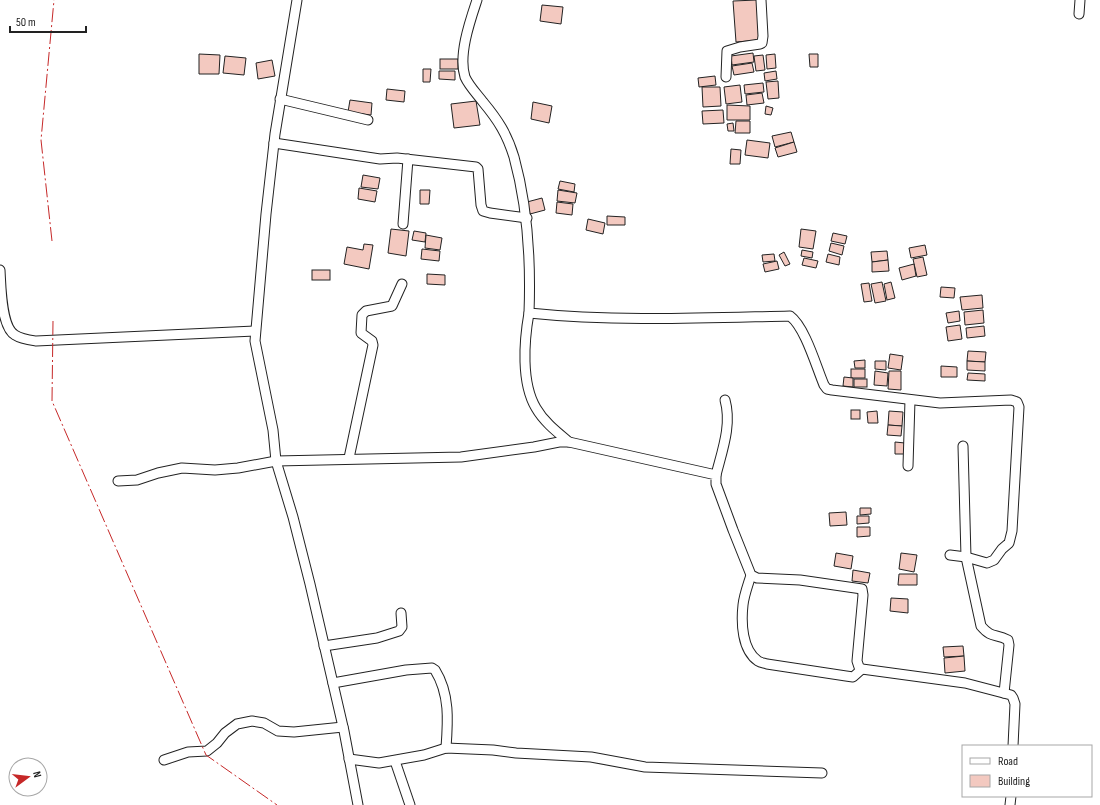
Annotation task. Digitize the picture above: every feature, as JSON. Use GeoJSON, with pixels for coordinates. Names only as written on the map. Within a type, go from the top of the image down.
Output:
{"type":"FeatureCollection","features":[{"type":"Feature","properties":{"kind":"street"},"geometry":{"type":"LineString","coordinates":[[297,0],[274,143],[255,341],[273,430],[276,461],[293,517],[333,683],[358,805]]}},
{"type":"Feature","properties":{"kind":"street"},"geometry":{"type":"LineString","coordinates":[[477,0],[466,34],[464,53],[465,76],[497,119],[506,134],[519,177],[527,218],[529,241],[529,313],[526,331],[526,367],[528,385],[536,409],[569,442]]}},
{"type":"Feature","properties":{"kind":"street"},"geometry":{"type":"LineString","coordinates":[[726,77],[727,51],[740,46],[762,43],[761,0]]}},
{"type":"Feature","properties":{"kind":"street"},"geometry":{"type":"LineString","coordinates":[[1079,14],[1080,0]]}},
{"type":"Feature","properties":{"kind":"street"},"geometry":{"type":"LineString","coordinates":[[280,99],[368,120]]}},
{"type":"Feature","properties":{"kind":"street"},"geometry":{"type":"LineString","coordinates":[[274,143],[380,159],[408,159],[476,168],[478,170],[480,205],[483,211],[527,218]]}},
{"type":"Feature","properties":{"kind":"street"},"geometry":{"type":"LineString","coordinates":[[403,224],[408,159]]}},
{"type":"Feature","properties":{"kind":"street"},"geometry":{"type":"LineString","coordinates":[[0,270],[4,310],[9,329],[14,335],[26,340],[36,341],[255,331]]}},
{"type":"Feature","properties":{"kind":"street"},"geometry":{"type":"LineString","coordinates":[[349,458],[373,346],[372,341],[361,333],[362,314],[366,311],[392,306],[402,284]]}},
{"type":"Feature","properties":{"kind":"street"},"geometry":{"type":"LineString","coordinates":[[529,313],[578,318],[711,318],[790,316],[796,320],[801,328],[827,389],[940,403],[1011,400],[1017,402],[1019,407],[1012,531],[1009,543],[994,560],[987,564],[966,557],[950,555]]}},
{"type":"Feature","properties":{"kind":"street"},"geometry":{"type":"LineString","coordinates":[[725,400],[728,409],[727,428],[716,475],[716,484],[751,575],[743,604],[742,621],[745,641],[751,653],[758,661],[767,664],[846,676],[853,676],[862,669]]}},
{"type":"Feature","properties":{"kind":"street"},"geometry":{"type":"LineString","coordinates":[[908,466],[910,400]]}},
{"type":"Feature","properties":{"kind":"street"},"geometry":{"type":"LineString","coordinates":[[118,481],[137,480],[158,473],[182,468],[215,470],[238,468],[276,461],[349,458],[416,459],[462,457],[559,442],[569,442],[716,475]]}},
{"type":"Feature","properties":{"kind":"street"},"geometry":{"type":"LineString","coordinates":[[963,446],[966,557],[981,626],[991,636],[1002,637],[1008,640],[1009,645],[1004,692]]}},
{"type":"Feature","properties":{"kind":"street"},"geometry":{"type":"LineString","coordinates":[[751,575],[757,578],[800,580],[862,589],[863,595],[857,661],[859,667],[862,669],[965,683],[1011,695],[1015,704],[1013,745]]}},
{"type":"Feature","properties":{"kind":"street"},"geometry":{"type":"LineString","coordinates":[[324,646],[377,638],[399,631],[402,627],[401,613]]}},
{"type":"Feature","properties":{"kind":"street"},"geometry":{"type":"LineString","coordinates":[[333,683],[406,670],[432,668],[435,670],[446,696],[446,748]]}},
{"type":"Feature","properties":{"kind":"street"},"geometry":{"type":"LineString","coordinates":[[164,760],[188,752],[207,751],[217,743],[225,733],[237,724],[252,721],[264,723],[278,731],[294,732],[343,727]]}},
{"type":"Feature","properties":{"kind":"street"},"geometry":{"type":"LineString","coordinates":[[349,759],[379,763],[424,755],[446,748],[591,757],[645,767],[822,773]]}},
{"type":"Feature","properties":{"kind":"street"},"geometry":{"type":"LineString","coordinates":[[395,761],[410,805]]}},
{"type":"Feature","properties":{"kind":"building"},"geometry":{"type":"Polygon","coordinates":[[[757,0],[760,40],[736,42],[733,1],[757,0]]]}},
{"type":"Feature","properties":{"kind":"building"},"geometry":{"type":"Polygon","coordinates":[[[542,5],[563,7],[561,24],[540,21],[542,5]]]}},
{"type":"Feature","properties":{"kind":"building"},"geometry":{"type":"Polygon","coordinates":[[[753,53],[754,62],[732,65],[731,56],[753,53]]]}},
{"type":"Feature","properties":{"kind":"building"},"geometry":{"type":"Polygon","coordinates":[[[199,54],[220,55],[219,74],[199,74],[199,54]]]}},
{"type":"Feature","properties":{"kind":"building"},"geometry":{"type":"Polygon","coordinates":[[[775,54],[776,68],[767,69],[766,55],[775,54]]]}},
{"type":"Feature","properties":{"kind":"building"},"geometry":{"type":"Polygon","coordinates":[[[809,54],[818,54],[818,67],[810,67],[809,54]]]}},
{"type":"Feature","properties":{"kind":"building"},"geometry":{"type":"Polygon","coordinates":[[[763,55],[765,70],[756,71],[754,56],[763,55]]]}},
{"type":"Feature","properties":{"kind":"building"},"geometry":{"type":"Polygon","coordinates":[[[225,56],[246,58],[244,75],[223,73],[225,56]]]}},
{"type":"Feature","properties":{"kind":"building"},"geometry":{"type":"Polygon","coordinates":[[[440,59],[458,59],[458,69],[440,69],[440,59]]]}},
{"type":"Feature","properties":{"kind":"building"},"geometry":{"type":"Polygon","coordinates":[[[272,60],[275,76],[258,79],[256,63],[272,60]]]}},
{"type":"Feature","properties":{"kind":"building"},"geometry":{"type":"Polygon","coordinates":[[[752,63],[754,72],[734,75],[732,66],[752,63]]]}},
{"type":"Feature","properties":{"kind":"building"},"geometry":{"type":"Polygon","coordinates":[[[423,69],[431,69],[430,82],[423,82],[423,69]]]}},
{"type":"Feature","properties":{"kind":"building"},"geometry":{"type":"Polygon","coordinates":[[[439,71],[455,71],[455,80],[439,79],[439,71]]]}},
{"type":"Feature","properties":{"kind":"building"},"geometry":{"type":"Polygon","coordinates":[[[776,71],[777,79],[765,81],[764,73],[776,71]]]}},
{"type":"Feature","properties":{"kind":"building"},"geometry":{"type":"Polygon","coordinates":[[[715,76],[716,85],[699,87],[698,78],[715,76]]]}},
{"type":"Feature","properties":{"kind":"building"},"geometry":{"type":"Polygon","coordinates":[[[778,81],[779,98],[768,99],[766,82],[778,81]]]}},
{"type":"Feature","properties":{"kind":"building"},"geometry":{"type":"Polygon","coordinates":[[[763,83],[764,92],[745,94],[744,85],[763,83]]]}},
{"type":"Feature","properties":{"kind":"building"},"geometry":{"type":"Polygon","coordinates":[[[740,85],[742,102],[726,104],[724,87],[740,85]]]}},
{"type":"Feature","properties":{"kind":"building"},"geometry":{"type":"Polygon","coordinates":[[[702,87],[720,87],[721,106],[703,107],[702,87]]]}},
{"type":"Feature","properties":{"kind":"building"},"geometry":{"type":"Polygon","coordinates":[[[387,89],[405,91],[404,102],[386,100],[387,89]]]}},
{"type":"Feature","properties":{"kind":"building"},"geometry":{"type":"Polygon","coordinates":[[[762,93],[764,103],[747,105],[746,95],[762,93]]]}},
{"type":"Feature","properties":{"kind":"building"},"geometry":{"type":"Polygon","coordinates":[[[350,100],[372,103],[371,115],[348,112],[350,100]]]}},
{"type":"Feature","properties":{"kind":"building"},"geometry":{"type":"Polygon","coordinates":[[[476,101],[480,125],[454,128],[451,104],[476,101]]]}},
{"type":"Feature","properties":{"kind":"building"},"geometry":{"type":"Polygon","coordinates":[[[533,102],[552,106],[549,123],[531,119],[533,102]]]}},
{"type":"Feature","properties":{"kind":"building"},"geometry":{"type":"Polygon","coordinates":[[[727,105],[750,106],[750,120],[727,120],[727,105]]]}},
{"type":"Feature","properties":{"kind":"building"},"geometry":{"type":"Polygon","coordinates":[[[766,106],[773,108],[771,115],[765,114],[766,106]]]}},
{"type":"Feature","properties":{"kind":"building"},"geometry":{"type":"Polygon","coordinates":[[[723,110],[724,123],[703,124],[702,111],[723,110]]]}},
{"type":"Feature","properties":{"kind":"building"},"geometry":{"type":"Polygon","coordinates":[[[736,121],[750,121],[750,133],[735,133],[736,121]]]}},
{"type":"Feature","properties":{"kind":"building"},"geometry":{"type":"Polygon","coordinates":[[[733,123],[734,131],[728,131],[727,124],[733,123]]]}},
{"type":"Feature","properties":{"kind":"building"},"geometry":{"type":"Polygon","coordinates":[[[791,132],[794,142],[775,147],[772,136],[791,132]]]}},
{"type":"Feature","properties":{"kind":"building"},"geometry":{"type":"Polygon","coordinates":[[[747,140],[770,143],[768,158],[745,155],[747,140]]]}},
{"type":"Feature","properties":{"kind":"building"},"geometry":{"type":"Polygon","coordinates":[[[794,142],[797,152],[778,157],[775,148],[794,142]]]}},
{"type":"Feature","properties":{"kind":"building"},"geometry":{"type":"Polygon","coordinates":[[[731,149],[741,150],[740,164],[730,164],[731,149]]]}},
{"type":"Feature","properties":{"kind":"building"},"geometry":{"type":"Polygon","coordinates":[[[363,175],[380,178],[378,189],[361,187],[363,175]]]}},
{"type":"Feature","properties":{"kind":"building"},"geometry":{"type":"Polygon","coordinates":[[[560,181],[575,184],[574,192],[558,189],[560,181]]]}},
{"type":"Feature","properties":{"kind":"building"},"geometry":{"type":"Polygon","coordinates":[[[359,188],[377,191],[375,202],[358,199],[359,188]]]}},
{"type":"Feature","properties":{"kind":"building"},"geometry":{"type":"Polygon","coordinates":[[[420,190],[430,190],[429,204],[420,204],[420,190]]]}},
{"type":"Feature","properties":{"kind":"building"},"geometry":{"type":"Polygon","coordinates":[[[558,190],[577,193],[575,203],[557,201],[558,190]]]}},
{"type":"Feature","properties":{"kind":"building"},"geometry":{"type":"Polygon","coordinates":[[[542,198],[545,210],[530,214],[527,202],[542,198]]]}},
{"type":"Feature","properties":{"kind":"building"},"geometry":{"type":"Polygon","coordinates":[[[557,202],[573,204],[572,215],[556,213],[557,202]]]}},
{"type":"Feature","properties":{"kind":"building"},"geometry":{"type":"Polygon","coordinates":[[[607,216],[625,217],[625,225],[607,225],[607,216]]]}},
{"type":"Feature","properties":{"kind":"building"},"geometry":{"type":"Polygon","coordinates":[[[588,219],[605,223],[603,234],[586,230],[588,219]]]}},
{"type":"Feature","properties":{"kind":"building"},"geometry":{"type":"Polygon","coordinates":[[[391,229],[409,231],[406,256],[388,253],[391,229]]]}},
{"type":"Feature","properties":{"kind":"building"},"geometry":{"type":"Polygon","coordinates":[[[801,229],[816,231],[813,249],[799,247],[801,229]]]}},
{"type":"Feature","properties":{"kind":"building"},"geometry":{"type":"Polygon","coordinates":[[[414,231],[426,233],[425,242],[412,240],[414,231]]]}},
{"type":"Feature","properties":{"kind":"building"},"geometry":{"type":"Polygon","coordinates":[[[833,233],[847,236],[845,244],[831,241],[833,233]]]}},
{"type":"Feature","properties":{"kind":"building"},"geometry":{"type":"Polygon","coordinates":[[[426,235],[442,238],[440,250],[425,248],[426,235]]]}},
{"type":"Feature","properties":{"kind":"building"},"geometry":{"type":"Polygon","coordinates":[[[831,243],[844,246],[842,255],[829,251],[831,243]]]}},
{"type":"Feature","properties":{"kind":"building"},"geometry":{"type":"Polygon","coordinates":[[[364,244],[373,245],[369,269],[344,264],[347,247],[363,250],[364,244]]]}},
{"type":"Feature","properties":{"kind":"building"},"geometry":{"type":"Polygon","coordinates":[[[925,245],[927,255],[911,258],[909,248],[925,245]]]}},
{"type":"Feature","properties":{"kind":"building"},"geometry":{"type":"Polygon","coordinates":[[[422,249],[440,251],[439,261],[421,259],[422,249]]]}},
{"type":"Feature","properties":{"kind":"building"},"geometry":{"type":"Polygon","coordinates":[[[802,250],[813,252],[812,258],[801,256],[802,250]]]}},
{"type":"Feature","properties":{"kind":"building"},"geometry":{"type":"Polygon","coordinates":[[[887,251],[888,260],[872,262],[871,252],[887,251]]]}},
{"type":"Feature","properties":{"kind":"building"},"geometry":{"type":"Polygon","coordinates":[[[784,252],[790,264],[785,266],[779,255],[784,252]]]}},
{"type":"Feature","properties":{"kind":"building"},"geometry":{"type":"Polygon","coordinates":[[[774,254],[775,261],[763,262],[762,255],[774,254]]]}},
{"type":"Feature","properties":{"kind":"building"},"geometry":{"type":"Polygon","coordinates":[[[828,254],[840,257],[839,265],[826,262],[828,254]]]}},
{"type":"Feature","properties":{"kind":"building"},"geometry":{"type":"Polygon","coordinates":[[[923,257],[927,275],[917,277],[913,259],[923,257]]]}},
{"type":"Feature","properties":{"kind":"building"},"geometry":{"type":"Polygon","coordinates":[[[804,258],[818,261],[816,268],[802,265],[804,258]]]}},
{"type":"Feature","properties":{"kind":"building"},"geometry":{"type":"Polygon","coordinates":[[[888,260],[889,271],[872,272],[872,262],[888,260]]]}},
{"type":"Feature","properties":{"kind":"building"},"geometry":{"type":"Polygon","coordinates":[[[777,261],[779,269],[765,272],[763,264],[777,261]]]}},
{"type":"Feature","properties":{"kind":"building"},"geometry":{"type":"Polygon","coordinates":[[[914,264],[916,276],[902,280],[899,268],[914,264]]]}},
{"type":"Feature","properties":{"kind":"building"},"geometry":{"type":"Polygon","coordinates":[[[312,270],[330,270],[330,280],[312,280],[312,270]]]}},
{"type":"Feature","properties":{"kind":"building"},"geometry":{"type":"Polygon","coordinates":[[[427,274],[445,275],[445,285],[427,284],[427,274]]]}},
{"type":"Feature","properties":{"kind":"building"},"geometry":{"type":"Polygon","coordinates":[[[882,282],[886,301],[875,303],[871,284],[882,282]]]}},
{"type":"Feature","properties":{"kind":"building"},"geometry":{"type":"Polygon","coordinates":[[[891,282],[895,298],[887,300],[884,284],[891,282]]]}},
{"type":"Feature","properties":{"kind":"building"},"geometry":{"type":"Polygon","coordinates":[[[869,283],[872,301],[864,302],[861,284],[869,283]]]}},
{"type":"Feature","properties":{"kind":"building"},"geometry":{"type":"Polygon","coordinates":[[[941,287],[955,288],[954,298],[940,297],[941,287]]]}},
{"type":"Feature","properties":{"kind":"building"},"geometry":{"type":"Polygon","coordinates":[[[982,295],[983,308],[962,310],[960,297],[982,295]]]}},
{"type":"Feature","properties":{"kind":"building"},"geometry":{"type":"Polygon","coordinates":[[[983,310],[984,323],[965,325],[964,312],[983,310]]]}},
{"type":"Feature","properties":{"kind":"building"},"geometry":{"type":"Polygon","coordinates":[[[959,311],[960,321],[948,323],[946,313],[959,311]]]}},
{"type":"Feature","properties":{"kind":"building"},"geometry":{"type":"Polygon","coordinates":[[[960,325],[962,339],[948,341],[946,327],[960,325]]]}},
{"type":"Feature","properties":{"kind":"building"},"geometry":{"type":"Polygon","coordinates":[[[984,326],[985,336],[967,338],[966,328],[984,326]]]}},
{"type":"Feature","properties":{"kind":"building"},"geometry":{"type":"Polygon","coordinates":[[[968,351],[986,352],[985,362],[967,361],[968,351]]]}},
{"type":"Feature","properties":{"kind":"building"},"geometry":{"type":"Polygon","coordinates":[[[890,354],[903,356],[901,370],[888,368],[890,354]]]}},
{"type":"Feature","properties":{"kind":"building"},"geometry":{"type":"Polygon","coordinates":[[[865,360],[865,368],[855,368],[854,361],[865,360]]]}},
{"type":"Feature","properties":{"kind":"building"},"geometry":{"type":"Polygon","coordinates":[[[875,361],[886,361],[886,370],[875,369],[875,361]]]}},
{"type":"Feature","properties":{"kind":"building"},"geometry":{"type":"Polygon","coordinates":[[[967,361],[985,362],[985,371],[967,370],[967,361]]]}},
{"type":"Feature","properties":{"kind":"building"},"geometry":{"type":"Polygon","coordinates":[[[941,366],[957,367],[957,377],[941,377],[941,366]]]}},
{"type":"Feature","properties":{"kind":"building"},"geometry":{"type":"Polygon","coordinates":[[[851,369],[865,369],[865,378],[851,378],[851,369]]]}},
{"type":"Feature","properties":{"kind":"building"},"geometry":{"type":"Polygon","coordinates":[[[875,371],[888,373],[887,386],[874,385],[875,371]]]}},
{"type":"Feature","properties":{"kind":"building"},"geometry":{"type":"Polygon","coordinates":[[[889,371],[901,371],[901,390],[888,389],[889,371]]]}},
{"type":"Feature","properties":{"kind":"building"},"geometry":{"type":"Polygon","coordinates":[[[968,373],[985,374],[985,381],[967,380],[968,373]]]}},
{"type":"Feature","properties":{"kind":"building"},"geometry":{"type":"Polygon","coordinates":[[[844,377],[853,378],[853,387],[843,386],[844,377]]]}},
{"type":"Feature","properties":{"kind":"building"},"geometry":{"type":"Polygon","coordinates":[[[854,379],[867,379],[867,387],[854,387],[854,379]]]}},
{"type":"Feature","properties":{"kind":"building"},"geometry":{"type":"Polygon","coordinates":[[[851,410],[860,410],[860,419],[851,419],[851,410]]]}},
{"type":"Feature","properties":{"kind":"building"},"geometry":{"type":"Polygon","coordinates":[[[877,411],[878,423],[868,423],[867,412],[877,411]]]}},
{"type":"Feature","properties":{"kind":"building"},"geometry":{"type":"Polygon","coordinates":[[[889,411],[903,412],[902,426],[888,425],[889,411]]]}},
{"type":"Feature","properties":{"kind":"building"},"geometry":{"type":"Polygon","coordinates":[[[888,425],[902,426],[901,436],[887,435],[888,425]]]}},
{"type":"Feature","properties":{"kind":"building"},"geometry":{"type":"Polygon","coordinates":[[[895,442],[905,443],[904,454],[895,454],[895,442]]]}},
{"type":"Feature","properties":{"kind":"building"},"geometry":{"type":"Polygon","coordinates":[[[860,508],[871,508],[871,514],[860,515],[860,508]]]}},
{"type":"Feature","properties":{"kind":"building"},"geometry":{"type":"Polygon","coordinates":[[[846,512],[847,525],[830,526],[829,513],[846,512]]]}},
{"type":"Feature","properties":{"kind":"building"},"geometry":{"type":"Polygon","coordinates":[[[857,516],[869,516],[869,523],[857,524],[857,516]]]}},
{"type":"Feature","properties":{"kind":"building"},"geometry":{"type":"Polygon","coordinates":[[[857,527],[870,527],[870,536],[857,537],[857,527]]]}},
{"type":"Feature","properties":{"kind":"building"},"geometry":{"type":"Polygon","coordinates":[[[836,553],[853,556],[851,569],[834,566],[836,553]]]}},
{"type":"Feature","properties":{"kind":"building"},"geometry":{"type":"Polygon","coordinates":[[[901,553],[917,555],[914,572],[899,569],[901,553]]]}},
{"type":"Feature","properties":{"kind":"building"},"geometry":{"type":"Polygon","coordinates":[[[853,570],[870,573],[868,583],[852,581],[853,570]]]}},
{"type":"Feature","properties":{"kind":"building"},"geometry":{"type":"Polygon","coordinates":[[[899,574],[917,574],[917,585],[898,585],[899,574]]]}},
{"type":"Feature","properties":{"kind":"building"},"geometry":{"type":"Polygon","coordinates":[[[891,598],[908,599],[908,613],[890,611],[891,598]]]}},
{"type":"Feature","properties":{"kind":"building"},"geometry":{"type":"Polygon","coordinates":[[[963,646],[964,656],[944,657],[943,647],[963,646]]]}},
{"type":"Feature","properties":{"kind":"building"},"geometry":{"type":"Polygon","coordinates":[[[964,656],[965,671],[945,673],[944,658],[964,656]]]}},
{"type":"Feature","properties":{"kind":"power"},"geometry":{"type":"LineString","coordinates":[[52,241],[41,140],[54,0]]}},
{"type":"Feature","properties":{"kind":"power"},"geometry":{"type":"LineString","coordinates":[[53,321],[52,401],[206,755],[277,805]]}}]}
